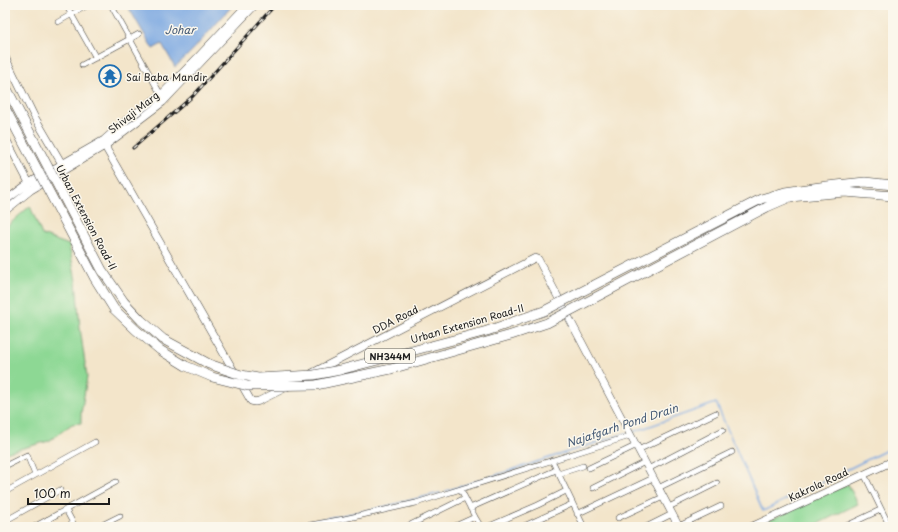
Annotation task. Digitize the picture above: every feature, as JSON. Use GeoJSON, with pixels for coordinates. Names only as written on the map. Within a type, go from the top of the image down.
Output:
{"type":"FeatureCollection","features":[{"type":"Feature","properties":{"kind":"highway","name":"Urban Extension Road-II"},"geometry":{"type":"LineString","coordinates":[[5,85],[102,270],[124,302],[141,320],[164,339],[209,364],[241,375],[258,378],[321,374],[486,330],[544,311],[761,200],[785,192],[865,182],[893,185]]}},
{"type":"Feature","properties":{"kind":"highway","name":"NH344M"},"geometry":{"type":"LineString","coordinates":[[5,108],[94,277],[114,309],[160,350],[186,366],[212,377],[248,386],[316,385],[391,369],[533,328],[547,323],[767,207],[790,197],[845,192],[893,196]]}},
{"type":"Feature","properties":{"kind":"street"},"geometry":{"type":"LineString","coordinates":[[66,5],[96,58]]}},
{"type":"Feature","properties":{"kind":"street"},"geometry":{"type":"LineString","coordinates":[[58,22],[88,5]]}},
{"type":"Feature","properties":{"kind":"street"},"geometry":{"type":"LineString","coordinates":[[111,5],[161,95]]}},
{"type":"Feature","properties":{"kind":"street","name":"Shivaji Marg"},"geometry":{"type":"LineString","coordinates":[[5,200],[29,183],[104,140],[161,95],[247,5]]}},
{"type":"Feature","properties":{"kind":"street","name":"Shivaji Marg"},"geometry":{"type":"LineString","coordinates":[[5,210],[31,190],[106,147],[163,102],[255,5]]}},
{"type":"Feature","properties":{"kind":"street"},"geometry":{"type":"LineString","coordinates":[[82,65],[139,34]]}},
{"type":"Feature","properties":{"kind":"street"},"geometry":{"type":"LineString","coordinates":[[5,57],[34,116],[62,164]]}},
{"type":"Feature","properties":{"kind":"street"},"geometry":{"type":"LineString","coordinates":[[5,137],[29,183]]}},
{"type":"Feature","properties":{"kind":"street","name":"DDA Road"},"geometry":{"type":"LineString","coordinates":[[106,147],[251,401],[259,401],[535,258],[538,259],[679,526]]}},
{"type":"Feature","properties":{"kind":"street"},"geometry":{"type":"LineString","coordinates":[[589,468],[716,413]]}},
{"type":"Feature","properties":{"kind":"street"},"geometry":{"type":"LineString","coordinates":[[593,488],[646,466],[723,430]]}},
{"type":"Feature","properties":{"kind":"street"},"geometry":{"type":"LineString","coordinates":[[299,527],[321,525],[410,505],[461,490],[629,433]]}},
{"type":"Feature","properties":{"kind":"street"},"geometry":{"type":"LineString","coordinates":[[5,492],[96,442]]}},
{"type":"Feature","properties":{"kind":"street"},"geometry":{"type":"LineString","coordinates":[[658,488],[732,452]]}},
{"type":"Feature","properties":{"kind":"street"},"geometry":{"type":"LineString","coordinates":[[5,466],[27,455],[35,475]]}},
{"type":"Feature","properties":{"kind":"street"},"geometry":{"type":"LineString","coordinates":[[552,460],[583,525],[576,527]]}},
{"type":"Feature","properties":{"kind":"street","name":"Kakrola Road"},"geometry":{"type":"LineString","coordinates":[[751,527],[893,460]]}},
{"type":"Feature","properties":{"kind":"street"},"geometry":{"type":"LineString","coordinates":[[470,508],[557,472],[583,466]]}},
{"type":"Feature","properties":{"kind":"street"},"geometry":{"type":"LineString","coordinates":[[864,474],[880,510],[890,527]]}},
{"type":"Feature","properties":{"kind":"street"},"geometry":{"type":"LineString","coordinates":[[577,514],[653,478]]}},
{"type":"Feature","properties":{"kind":"street"},"geometry":{"type":"LineString","coordinates":[[34,527],[116,482]]}},
{"type":"Feature","properties":{"kind":"street"},"geometry":{"type":"LineString","coordinates":[[646,527],[717,483]]}},
{"type":"Feature","properties":{"kind":"street"},"geometry":{"type":"LineString","coordinates":[[5,521],[60,490]]}},
{"type":"Feature","properties":{"kind":"street"},"geometry":{"type":"LineString","coordinates":[[461,490],[481,527]]}},
{"type":"Feature","properties":{"kind":"street"},"geometry":{"type":"LineString","coordinates":[[487,527],[538,505],[566,490]]}},
{"type":"Feature","properties":{"kind":"street"},"geometry":{"type":"LineString","coordinates":[[618,518],[663,497]]}},
{"type":"Feature","properties":{"kind":"street"},"geometry":{"type":"LineString","coordinates":[[406,527],[465,498]]}},
{"type":"Feature","properties":{"kind":"street"},"geometry":{"type":"LineString","coordinates":[[522,527],[572,504]]}},
{"type":"Feature","properties":{"kind":"street"},"geometry":{"type":"LineString","coordinates":[[679,526],[721,506]]}},
{"type":"Feature","properties":{"kind":"street"},"geometry":{"type":"LineString","coordinates":[[66,510],[75,527]]}},
{"type":"Feature","properties":{"kind":"street"},"geometry":{"type":"LineString","coordinates":[[844,527],[880,510]]}},
{"type":"Feature","properties":{"kind":"street"},"geometry":{"type":"LineString","coordinates":[[98,527],[120,516]]}},
{"type":"Feature","properties":{"kind":"street"},"geometry":{"type":"LineString","coordinates":[[453,527],[475,517]]}},
{"type":"Feature","properties":{"kind":"street"},"geometry":{"type":"LineString","coordinates":[[48,519],[52,527]]}},
{"type":"Feature","properties":{"kind":"street"},"geometry":{"type":"LineString","coordinates":[[339,520],[342,527]]}},
{"type":"Feature","properties":{"kind":"green space"},"geometry":{"type":"Polygon","coordinates":[[[30,206],[42,235],[69,245],[76,281],[80,328],[87,377],[81,423],[72,424],[49,441],[5,453],[5,228],[30,206]]]}},
{"type":"Feature","properties":{"kind":"green space"},"geometry":{"type":"Polygon","coordinates":[[[848,484],[858,504],[811,527],[754,527],[848,484]]]}},
{"type":"Feature","properties":{"kind":"water","name":"Johar"},"geometry":{"type":"Polygon","coordinates":[[[127,5],[233,5],[191,52],[175,67],[162,44],[153,49],[127,5]]]}},
{"type":"Feature","properties":{"kind":"waterway","name":"Najafgarh Pond Drain"},"geometry":{"type":"LineString","coordinates":[[633,432],[716,403],[763,511],[893,447]]}},
{"type":"Feature","properties":{"kind":"waterway","name":"Najafgarh Pond Drain"},"geometry":{"type":"LineString","coordinates":[[446,491],[627,433]]}},
{"type":"Feature","properties":{"kind":"waterway","name":"Najafgarh Pond Drain"},"geometry":{"type":"LineString","coordinates":[[280,527],[371,510],[440,493]]}},
{"type":"Feature","properties":{"kind":"railway"},"geometry":{"type":"LineString","coordinates":[[133,148],[193,96],[275,5]]}},
{"type":"Feature","properties":{"kind":"place","name":"Sai Baba Mandir"},"geometry":{"type":"Point","coordinates":[110,76]}}]}
